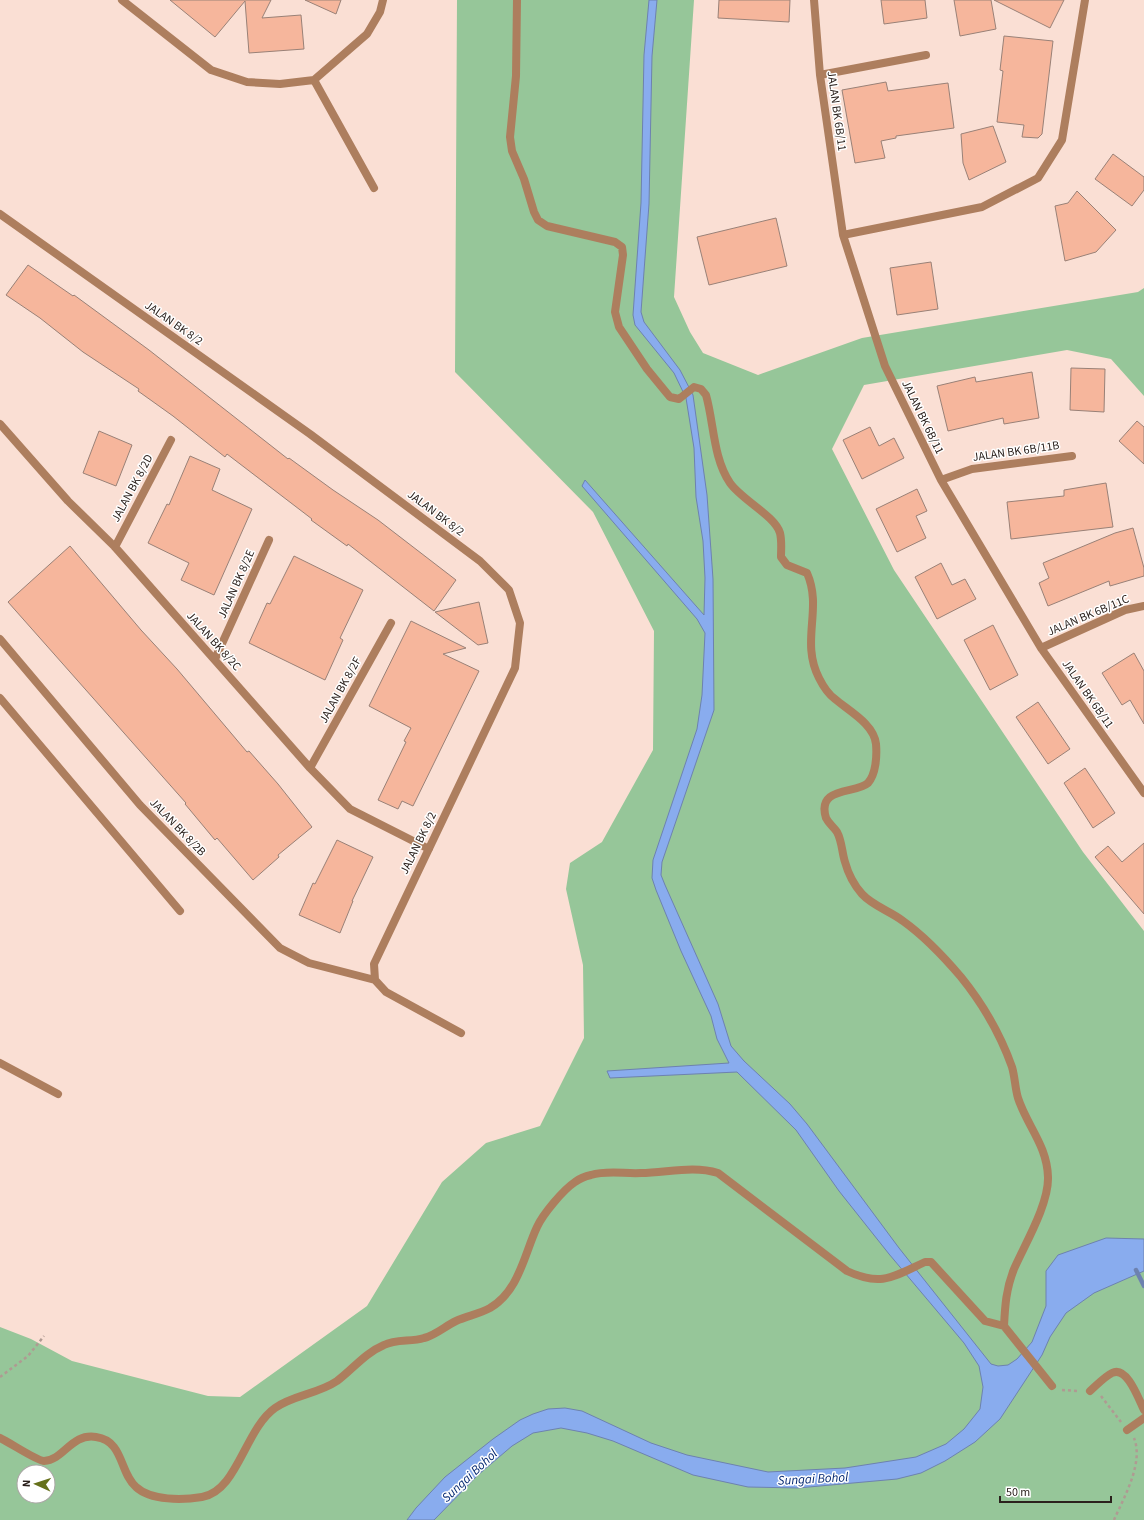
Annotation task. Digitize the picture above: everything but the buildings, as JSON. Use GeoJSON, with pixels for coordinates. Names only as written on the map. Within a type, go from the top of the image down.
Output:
{"type":"FeatureCollection","features":[{"type":"Feature","properties":{"kind":"street"},"geometry":{"type":"LineString","coordinates":[[122,0],[211,70],[247,82],[280,84],[314,80],[367,34],[380,12],[383,0]]}},
{"type":"Feature","properties":{"kind":"street"},"geometry":{"type":"LineString","coordinates":[[517,0],[516,76],[510,138],[512,151],[524,179],[534,212],[538,220],[548,226],[615,242],[622,247],[623,255],[616,312],[619,327],[647,369],[670,397],[678,399],[694,387],[701,389],[706,395],[720,460],[730,482],[740,495],[774,522],[779,531],[781,540],[780,557],[787,565],[807,573],[811,582],[814,607],[809,647],[818,677],[824,688],[833,698],[854,714],[871,731],[876,742],[872,777],[866,785],[839,791],[831,796],[825,806],[825,815],[829,824],[837,832],[845,863],[855,885],[863,895],[902,920],[922,936],[961,977],[976,998],[1006,1053],[1012,1068],[1018,1098],[1044,1152],[1048,1181],[1039,1215],[1014,1270],[1007,1291],[1004,1326]]}},
{"type":"Feature","properties":{"kind":"street","name":"JALAN BK 6B/11"},"geometry":{"type":"LineString","coordinates":[[814,0],[820,75],[843,235],[885,366],[941,480],[1042,648],[1144,793]]}},
{"type":"Feature","properties":{"kind":"street"},"geometry":{"type":"LineString","coordinates":[[843,235],[982,207],[1038,178],[1062,140],[1085,0]]}},
{"type":"Feature","properties":{"kind":"street"},"geometry":{"type":"LineString","coordinates":[[820,75],[926,55]]}},
{"type":"Feature","properties":{"kind":"street"},"geometry":{"type":"LineString","coordinates":[[314,80],[374,188]]}},
{"type":"Feature","properties":{"kind":"street","name":"JALAN BK 8/2"},"geometry":{"type":"LineString","coordinates":[[0,214],[310,434],[480,561],[509,590],[520,623],[515,668],[374,964],[376,980]]}},
{"type":"Feature","properties":{"kind":"street","name":"JALAN BK 8/2C"},"geometry":{"type":"LineString","coordinates":[[0,424],[68,501],[115,547],[310,768],[350,809],[429,849]]}},
{"type":"Feature","properties":{"kind":"street","name":"JALAN BK 8/2D"},"geometry":{"type":"LineString","coordinates":[[115,547],[171,440]]}},
{"type":"Feature","properties":{"kind":"street","name":"JALAN BK 6B/11B"},"geometry":{"type":"LineString","coordinates":[[941,480],[972,469],[1072,456]]}},
{"type":"Feature","properties":{"kind":"street","name":"JALAN BK 8/2E"},"geometry":{"type":"LineString","coordinates":[[215,659],[269,540]]}},
{"type":"Feature","properties":{"kind":"street","name":"JALAN BK 6B/11C"},"geometry":{"type":"LineString","coordinates":[[1042,648],[1125,610],[1144,606]]}},
{"type":"Feature","properties":{"kind":"street","name":"JALAN BK 8/2F"},"geometry":{"type":"LineString","coordinates":[[310,768],[391,623]]}},
{"type":"Feature","properties":{"kind":"street","name":"JALAN BK 8/2B"},"geometry":{"type":"LineString","coordinates":[[0,639],[140,805],[280,948],[308,962],[376,980]]}},
{"type":"Feature","properties":{"kind":"street"},"geometry":{"type":"LineString","coordinates":[[0,698],[180,911]]}},
{"type":"Feature","properties":{"kind":"street"},"geometry":{"type":"LineString","coordinates":[[376,980],[386,992],[462,1033]]}},
{"type":"Feature","properties":{"kind":"street"},"geometry":{"type":"LineString","coordinates":[[1,1065],[58,1094]]}},
{"type":"Feature","properties":{"kind":"street"},"geometry":{"type":"LineString","coordinates":[[0,1438],[35,1459],[43,1461],[53,1458],[73,1442],[86,1436],[98,1437],[112,1443],[121,1456],[128,1476],[136,1488],[152,1496],[178,1498],[203,1497],[215,1493],[226,1483],[258,1425],[274,1409],[289,1400],[336,1381],[367,1354],[385,1344],[424,1338],[491,1307],[511,1289],[538,1225],[560,1197],[575,1182],[594,1174],[617,1172],[639,1174],[706,1169],[718,1172],[847,1271],[871,1280],[882,1280],[925,1262],[931,1262],[985,1321],[1004,1326],[1052,1386]]}},
{"type":"Feature","properties":{"kind":"street"},"geometry":{"type":"LineString","coordinates":[[1090,1391],[1112,1373],[1117,1371],[1128,1378],[1144,1410]]}},
{"type":"Feature","properties":{"kind":"street"},"geometry":{"type":"LineString","coordinates":[[1127,1430],[1144,1418]]}},
{"type":"Feature","properties":{"kind":"path"},"geometry":{"type":"LineString","coordinates":[[0,1377],[28,1356],[44,1336]]}},
{"type":"Feature","properties":{"kind":"path"},"geometry":{"type":"LineString","coordinates":[[1052,1386],[1075,1391],[1090,1391],[1099,1394],[1137,1442],[1141,1454],[1139,1467],[1133,1484],[1114,1520]]}},
{"type":"Feature","properties":{"kind":"green space"},"geometry":{"type":"Polygon","coordinates":[[[457,0],[694,0],[674,297],[690,332],[703,353],[758,375],[862,338],[1138,292],[1144,288],[1144,396],[1111,359],[1067,350],[864,385],[832,449],[894,570],[1083,852],[1144,931],[1144,1520],[0,1520],[0,1327],[31,1339],[72,1361],[208,1396],[240,1397],[367,1306],[442,1182],[486,1143],[540,1126],[584,1038],[583,965],[566,889],[570,863],[602,842],[653,750],[654,631],[593,512],[455,372],[457,0]]]}},
{"type":"Feature","properties":{"kind":"water","name":"Sungai Bohol"},"geometry":{"type":"Polygon","coordinates":[[[649,0],[657,0],[652,56],[649,204],[641,312],[644,322],[680,370],[693,395],[707,495],[713,579],[714,710],[662,862],[661,875],[718,1004],[731,1046],[744,1061],[790,1104],[807,1124],[899,1248],[991,1364],[998,1366],[1008,1365],[1017,1359],[1032,1342],[1046,1306],[1046,1271],[1058,1255],[1106,1238],[1144,1239],[1144,1271],[1094,1293],[1066,1313],[1050,1337],[1042,1355],[1000,1419],[975,1442],[945,1461],[921,1473],[897,1479],[798,1488],[748,1487],[693,1475],[613,1441],[587,1433],[561,1428],[533,1433],[512,1446],[478,1475],[434,1520],[407,1520],[416,1508],[445,1477],[493,1439],[520,1420],[548,1409],[565,1408],[582,1411],[651,1443],[687,1455],[768,1472],[845,1468],[916,1457],[946,1444],[964,1429],[980,1409],[983,1387],[979,1366],[964,1343],[889,1254],[839,1191],[796,1130],[737,1072],[610,1078],[607,1071],[729,1063],[717,1039],[711,1016],[681,951],[652,878],[653,860],[697,729],[702,695],[705,633],[697,619],[582,486],[585,480],[704,615],[705,578],[703,541],[696,497],[694,448],[686,398],[674,373],[635,325],[633,315],[641,203],[644,55],[649,0]]]}},
{"type":"Feature","properties":{"kind":"waterway"},"geometry":{"type":"LineString","coordinates":[[1136,1270],[1144,1286]]}}]}
